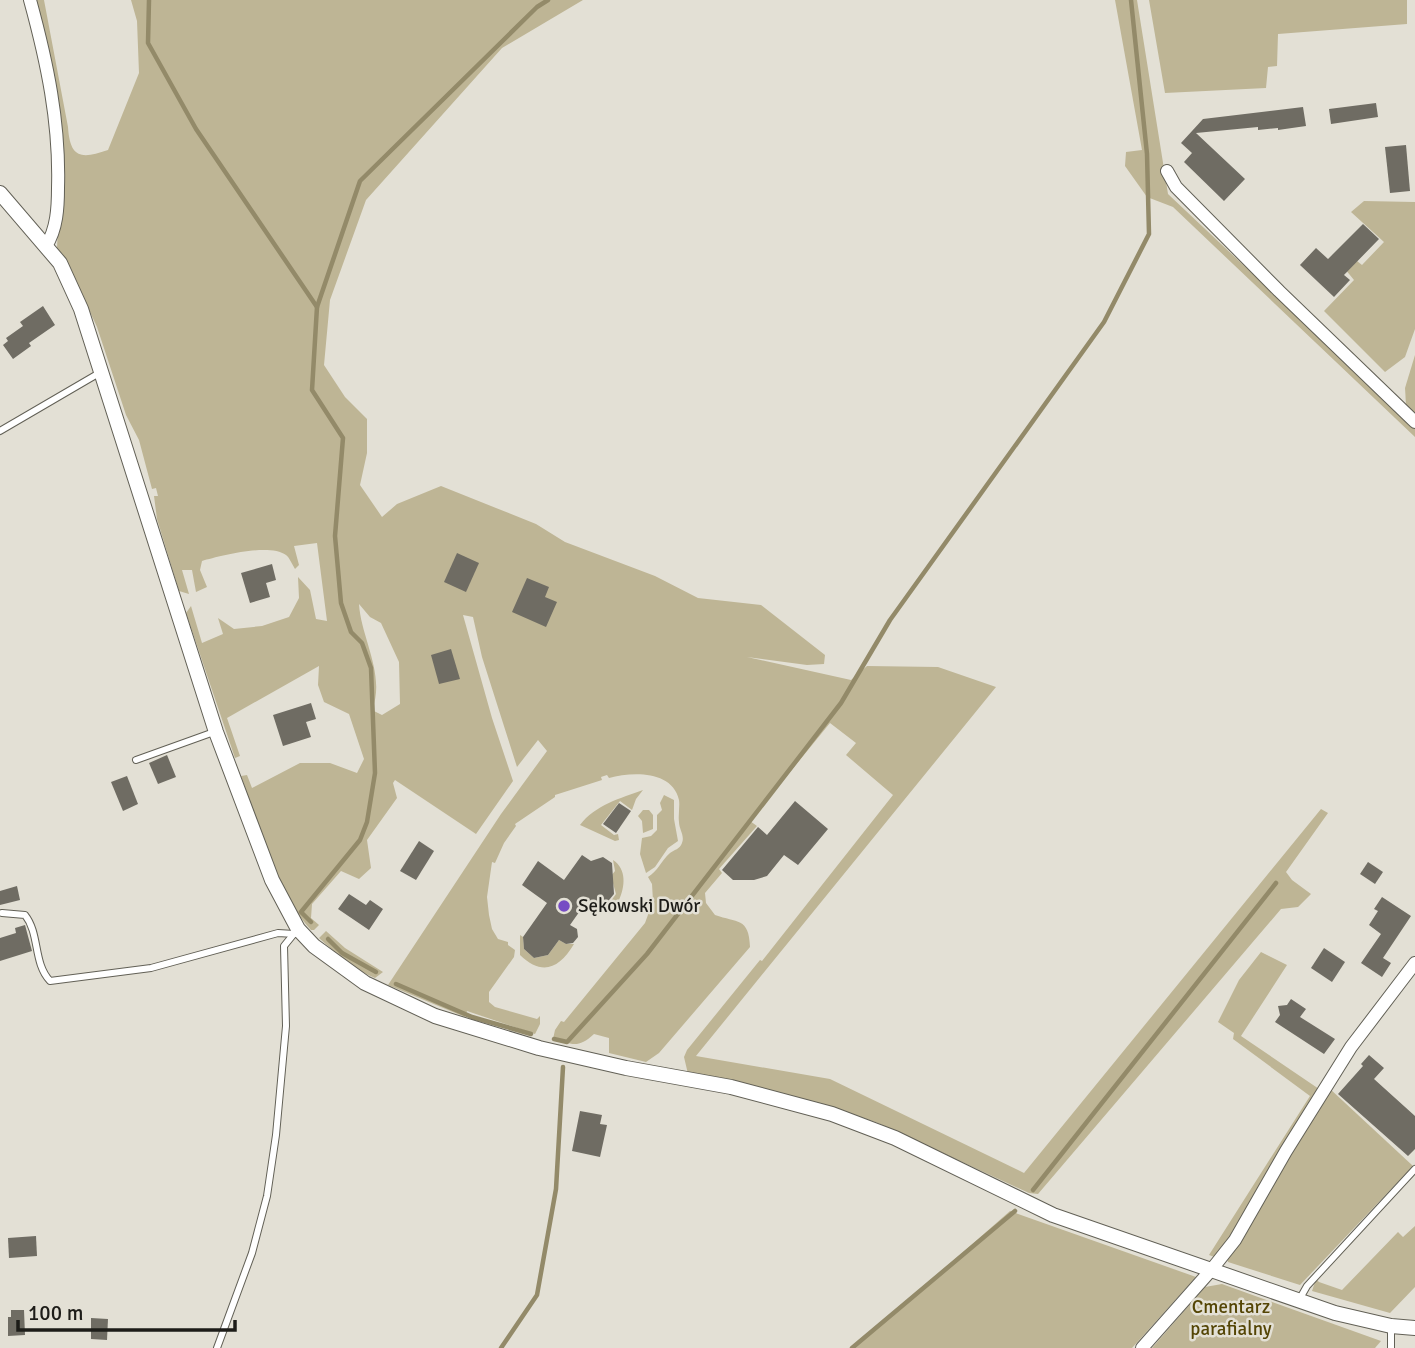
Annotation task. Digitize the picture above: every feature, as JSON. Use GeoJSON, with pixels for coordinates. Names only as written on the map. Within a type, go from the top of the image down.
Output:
{"type":"FeatureCollection","features":[{"type":"Feature","properties":{"kind":"street"},"geometry":{"type":"LineString","coordinates":[[30,0],[46,59],[57,119],[58,205],[52,236],[46,246]]}},
{"type":"Feature","properties":{"kind":"street"},"geometry":{"type":"LineString","coordinates":[[1167,171],[1176,187],[1279,292],[1415,422]]}},
{"type":"Feature","properties":{"kind":"street"},"geometry":{"type":"LineString","coordinates":[[0,193],[60,263],[81,309],[103,371],[216,732],[272,880],[296,932],[365,983],[435,1016],[539,1048],[626,1068],[731,1087],[832,1114],[895,1138],[1053,1214],[1299,1300],[1334,1316],[1415,1328]]}},
{"type":"Feature","properties":{"kind":"street"},"geometry":{"type":"LineString","coordinates":[[1142,1348],[1235,1240],[1286,1151],[1351,1047],[1415,963]]}},
{"type":"Feature","properties":{"kind":"lane"},"geometry":{"type":"LineString","coordinates":[[0,430],[103,371]]}},
{"type":"Feature","properties":{"kind":"lane"},"geometry":{"type":"LineString","coordinates":[[136,760],[216,732]]}},
{"type":"Feature","properties":{"kind":"lane"},"geometry":{"type":"LineString","coordinates":[[2,913],[25,915],[32,924],[42,973],[50,981],[151,968],[278,933],[296,932]]}},
{"type":"Feature","properties":{"kind":"lane"},"geometry":{"type":"LineString","coordinates":[[217,1348],[252,1253],[267,1196],[276,1135],[286,1026],[285,946],[296,932]]}},
{"type":"Feature","properties":{"kind":"lane"},"geometry":{"type":"LineString","coordinates":[[1299,1300],[1307,1286],[1415,1169]]}},
{"type":"Feature","properties":{"kind":"lane"},"geometry":{"type":"LineString","coordinates":[[1391,1326],[1391,1348]]}},
{"type":"Feature","properties":{"kind":"green space"},"geometry":{"type":"Polygon","coordinates":[[[34,0],[44,0],[71,145],[79,154],[91,155],[108,150],[139,73],[137,21],[131,0],[583,0],[502,48],[366,200],[330,300],[324,365],[345,397],[367,419],[367,453],[360,485],[382,517],[397,504],[441,486],[536,524],[565,542],[655,576],[698,598],[761,605],[825,655],[824,664],[807,665],[747,657],[851,680],[867,666],[938,667],[996,687],[696,1056],[830,1079],[1024,1173],[1321,809],[1328,813],[1286,872],[1311,894],[1298,907],[1281,909],[1038,1194],[1029,1193],[878,1123],[835,1108],[688,1074],[684,1057],[687,1050],[760,960],[762,961],[893,795],[846,755],[856,743],[830,723],[750,821],[757,826],[719,869],[722,873],[705,893],[706,903],[715,915],[744,926],[750,947],[659,1053],[646,1062],[609,1053],[609,1038],[594,1034],[579,1043],[570,1044],[553,1039],[561,1021],[564,1022],[645,923],[653,901],[652,884],[648,877],[682,843],[679,800],[675,790],[660,778],[639,774],[609,778],[607,775],[601,777],[602,780],[555,795],[515,824],[495,863],[492,862],[487,897],[492,929],[498,939],[508,942],[515,950],[514,957],[489,992],[489,1002],[495,1007],[537,1019],[540,1016],[540,1024],[535,1034],[467,1011],[465,1017],[388,985],[501,814],[547,751],[538,740],[517,767],[482,657],[473,617],[463,615],[513,781],[476,834],[395,780],[393,783],[397,798],[367,840],[371,868],[359,879],[341,871],[312,904],[311,918],[319,925],[314,930],[311,930],[298,914],[278,877],[241,776],[247,775],[252,788],[300,763],[330,763],[357,773],[364,759],[349,714],[324,702],[318,685],[319,666],[227,718],[240,756],[235,758],[186,613],[191,606],[202,643],[223,634],[218,618],[234,629],[262,626],[289,617],[299,598],[298,577],[310,590],[316,619],[327,621],[317,543],[294,546],[299,565],[295,569],[286,555],[268,550],[202,561],[200,570],[207,587],[196,592],[192,570],[182,570],[189,594],[179,591],[157,519],[154,496],[158,496],[156,488],[152,489],[139,440],[126,415],[97,327],[57,248],[62,139],[34,0]],[[359,604],[375,670],[376,697],[372,710],[382,715],[400,704],[399,662],[381,623],[370,617],[359,604]]]}},
{"type":"Feature","properties":{"kind":"green space"},"geometry":{"type":"Polygon","coordinates":[[[1115,0],[1137,0],[1168,194],[1415,427],[1415,437],[1173,207],[1147,197],[1125,166],[1126,152],[1142,150],[1115,0]]]}},
{"type":"Feature","properties":{"kind":"green space"},"geometry":{"type":"Polygon","coordinates":[[[1149,0],[1407,0],[1407,24],[1278,34],[1277,66],[1268,67],[1266,88],[1165,93],[1149,0]]]}},
{"type":"Feature","properties":{"kind":"green space"},"geometry":{"type":"Polygon","coordinates":[[[1364,201],[1415,202],[1415,329],[1405,357],[1385,372],[1324,311],[1354,280],[1345,269],[1357,261],[1362,265],[1384,242],[1351,212],[1364,201]]]}},
{"type":"Feature","properties":{"kind":"green space"},"geometry":{"type":"Polygon","coordinates":[[[1415,355],[1415,414],[1406,405],[1405,388],[1415,355]]]}},
{"type":"Feature","properties":{"kind":"green space"},"geometry":{"type":"Polygon","coordinates":[[[643,790],[632,810],[620,801],[601,825],[614,835],[618,834],[619,840],[615,841],[580,825],[601,807],[643,790]]]}},
{"type":"Feature","properties":{"kind":"green space"},"geometry":{"type":"Polygon","coordinates":[[[664,795],[674,800],[678,841],[668,848],[655,867],[646,873],[640,854],[642,838],[651,836],[657,830],[657,815],[662,810],[660,803],[664,795]]]}},
{"type":"Feature","properties":{"kind":"green space"},"geometry":{"type":"Polygon","coordinates":[[[643,810],[649,810],[653,815],[653,829],[643,833],[642,821],[638,816],[643,810]]]}},
{"type":"Feature","properties":{"kind":"green space"},"geometry":{"type":"Polygon","coordinates":[[[613,860],[623,873],[623,890],[619,900],[608,905],[616,894],[611,876],[615,871],[613,860]]]}},
{"type":"Feature","properties":{"kind":"green space"},"geometry":{"type":"Polygon","coordinates":[[[326,931],[345,948],[383,972],[375,978],[353,966],[319,938],[326,931]]]}},
{"type":"Feature","properties":{"kind":"green space"},"geometry":{"type":"Polygon","coordinates":[[[520,935],[523,937],[524,949],[534,958],[548,955],[559,940],[574,944],[556,964],[550,967],[536,966],[520,955],[520,935]]]}},
{"type":"Feature","properties":{"kind":"green space"},"geometry":{"type":"Polygon","coordinates":[[[1261,952],[1287,965],[1241,1036],[1319,1089],[1217,1258],[1209,1255],[1310,1096],[1233,1039],[1234,1033],[1218,1022],[1239,980],[1261,952]]]}},
{"type":"Feature","properties":{"kind":"green space"},"geometry":{"type":"Polygon","coordinates":[[[1329,1088],[1413,1166],[1300,1285],[1228,1262],[1227,1259],[1329,1088]]]}},
{"type":"Feature","properties":{"kind":"green space"},"geometry":{"type":"Polygon","coordinates":[[[1010,1211],[1196,1277],[1132,1348],[854,1348],[1010,1211]]]}},
{"type":"Feature","properties":{"kind":"green space"},"geometry":{"type":"Polygon","coordinates":[[[1415,1226],[1415,1287],[1390,1313],[1312,1291],[1316,1279],[1342,1290],[1398,1232],[1403,1237],[1415,1226]]]}},
{"type":"Feature","properties":{"kind":"green space","name":"Cmentarz parafialny"},"geometry":{"type":"Polygon","coordinates":[[[1222,1284],[1381,1341],[1375,1348],[1152,1348],[1205,1287],[1222,1284]]]}},
{"type":"Feature","properties":{"kind":"building"},"geometry":{"type":"Polygon","coordinates":[[[1376,103],[1378,117],[1331,124],[1329,109],[1376,103]]]}},
{"type":"Feature","properties":{"kind":"building"},"geometry":{"type":"Polygon","coordinates":[[[1303,107],[1306,126],[1278,130],[1258,130],[1258,127],[1196,133],[1245,179],[1224,201],[1184,162],[1192,153],[1181,143],[1203,119],[1303,107]]]}},
{"type":"Feature","properties":{"kind":"building"},"geometry":{"type":"Polygon","coordinates":[[[1406,145],[1410,191],[1390,193],[1385,147],[1406,145]]]}},
{"type":"Feature","properties":{"kind":"building"},"geometry":{"type":"Polygon","coordinates":[[[1363,224],[1379,239],[1344,275],[1350,280],[1334,297],[1300,265],[1316,248],[1328,259],[1363,224]]]}},
{"type":"Feature","properties":{"kind":"building"},"geometry":{"type":"Polygon","coordinates":[[[43,306],[55,325],[29,343],[31,346],[13,359],[3,345],[8,341],[6,338],[23,326],[20,322],[43,306]]]}},
{"type":"Feature","properties":{"kind":"building"},"geometry":{"type":"Polygon","coordinates":[[[457,553],[479,563],[466,592],[444,582],[457,553]]]}},
{"type":"Feature","properties":{"kind":"building"},"geometry":{"type":"Polygon","coordinates":[[[272,564],[276,580],[266,583],[270,597],[250,603],[241,573],[272,564]]]}},
{"type":"Feature","properties":{"kind":"building"},"geometry":{"type":"Polygon","coordinates":[[[527,578],[549,587],[545,597],[557,602],[546,627],[512,612],[527,578]]]}},
{"type":"Feature","properties":{"kind":"building"},"geometry":{"type":"Polygon","coordinates":[[[451,649],[460,679],[439,684],[431,655],[451,649]]]}},
{"type":"Feature","properties":{"kind":"building"},"geometry":{"type":"Polygon","coordinates":[[[311,703],[316,719],[306,722],[311,737],[283,746],[273,715],[311,703]]]}},
{"type":"Feature","properties":{"kind":"building"},"geometry":{"type":"Polygon","coordinates":[[[167,755],[176,777],[158,784],[149,763],[167,755]]]}},
{"type":"Feature","properties":{"kind":"building"},"geometry":{"type":"Polygon","coordinates":[[[127,776],[138,804],[123,811],[111,782],[127,776]]]}},
{"type":"Feature","properties":{"kind":"building"},"geometry":{"type":"Polygon","coordinates":[[[795,801],[828,829],[798,865],[784,855],[767,876],[754,880],[733,880],[722,870],[758,827],[767,835],[795,801]]]}},
{"type":"Feature","properties":{"kind":"building"},"geometry":{"type":"Polygon","coordinates":[[[619,803],[631,811],[616,833],[603,824],[619,803]]]}},
{"type":"Feature","properties":{"kind":"building"},"geometry":{"type":"Polygon","coordinates":[[[419,841],[434,851],[416,880],[400,871],[419,841]]]}},
{"type":"Feature","properties":{"kind":"building","name":"Sękowski Dwór"},"geometry":{"type":"Polygon","coordinates":[[[582,855],[591,861],[603,857],[612,863],[614,894],[605,905],[582,908],[570,925],[577,929],[578,937],[573,943],[566,944],[559,940],[548,955],[534,958],[524,949],[523,937],[547,903],[522,885],[538,861],[564,880],[582,855]]]}},
{"type":"Feature","properties":{"kind":"building"},"geometry":{"type":"Polygon","coordinates":[[[1368,862],[1383,872],[1375,884],[1360,874],[1368,862]]]}},
{"type":"Feature","properties":{"kind":"building"},"geometry":{"type":"Polygon","coordinates":[[[17,886],[20,900],[0,905],[0,891],[17,886]]]}},
{"type":"Feature","properties":{"kind":"building"},"geometry":{"type":"Polygon","coordinates":[[[349,894],[366,905],[370,900],[383,909],[369,930],[338,909],[349,894]]]}},
{"type":"Feature","properties":{"kind":"building"},"geometry":{"type":"Polygon","coordinates":[[[1382,897],[1411,916],[1383,958],[1391,963],[1382,977],[1361,963],[1381,934],[1369,925],[1378,911],[1374,909],[1382,897]]]}},
{"type":"Feature","properties":{"kind":"building"},"geometry":{"type":"Polygon","coordinates":[[[25,925],[32,951],[0,961],[0,938],[16,933],[15,928],[25,925]]]}},
{"type":"Feature","properties":{"kind":"building"},"geometry":{"type":"Polygon","coordinates":[[[1324,948],[1345,962],[1332,982],[1311,968],[1324,948]]]}},
{"type":"Feature","properties":{"kind":"building"},"geometry":{"type":"Polygon","coordinates":[[[1291,999],[1306,1009],[1300,1017],[1335,1039],[1324,1054],[1275,1022],[1280,1015],[1278,1006],[1287,1005],[1291,999]]]}},
{"type":"Feature","properties":{"kind":"building"},"geometry":{"type":"Polygon","coordinates":[[[1369,1055],[1384,1068],[1374,1079],[1415,1116],[1415,1149],[1408,1156],[1338,1094],[1363,1066],[1361,1064],[1369,1055]]]}},
{"type":"Feature","properties":{"kind":"building"},"geometry":{"type":"Polygon","coordinates":[[[580,1111],[602,1115],[600,1124],[607,1125],[600,1157],[572,1151],[580,1111]]]}},
{"type":"Feature","properties":{"kind":"building"},"geometry":{"type":"Polygon","coordinates":[[[36,1236],[37,1256],[9,1258],[8,1238],[36,1236]]]}},
{"type":"Feature","properties":{"kind":"building"},"geometry":{"type":"Polygon","coordinates":[[[11,1310],[24,1310],[25,1335],[8,1336],[8,1317],[11,1317],[11,1310]]]}},
{"type":"Feature","properties":{"kind":"building"},"geometry":{"type":"Polygon","coordinates":[[[91,1318],[108,1319],[107,1340],[91,1339],[91,1318]]]}},
{"type":"Feature","properties":{"kind":"waterway"},"geometry":{"type":"LineString","coordinates":[[149,0],[148,43],[196,129],[317,307],[312,390],[343,438],[335,536],[341,603],[351,632],[362,643],[371,668],[375,773],[367,822],[360,840],[301,912],[311,922]]}},
{"type":"Feature","properties":{"kind":"waterway"},"geometry":{"type":"LineString","coordinates":[[317,307],[360,181],[537,7],[548,0]]}},
{"type":"Feature","properties":{"kind":"waterway"},"geometry":{"type":"LineString","coordinates":[[554,1039],[567,1042],[647,954],[841,703],[890,620],[1104,322],[1149,234],[1147,154],[1131,0]]}},
{"type":"Feature","properties":{"kind":"waterway"},"geometry":{"type":"LineString","coordinates":[[1033,1190],[1276,883]]}},
{"type":"Feature","properties":{"kind":"waterway"},"geometry":{"type":"LineString","coordinates":[[328,939],[342,953],[376,972]]}},
{"type":"Feature","properties":{"kind":"waterway"},"geometry":{"type":"LineString","coordinates":[[396,984],[472,1017],[531,1034]]}},
{"type":"Feature","properties":{"kind":"waterway"},"geometry":{"type":"LineString","coordinates":[[501,1348],[537,1295],[556,1189],[563,1067]]}},
{"type":"Feature","properties":{"kind":"waterway"},"geometry":{"type":"LineString","coordinates":[[852,1348],[1015,1211]]}},
{"type":"Feature","properties":{"kind":"place","name":"Sękowski Dwór"},"geometry":{"type":"Point","coordinates":[564,906]}}]}
